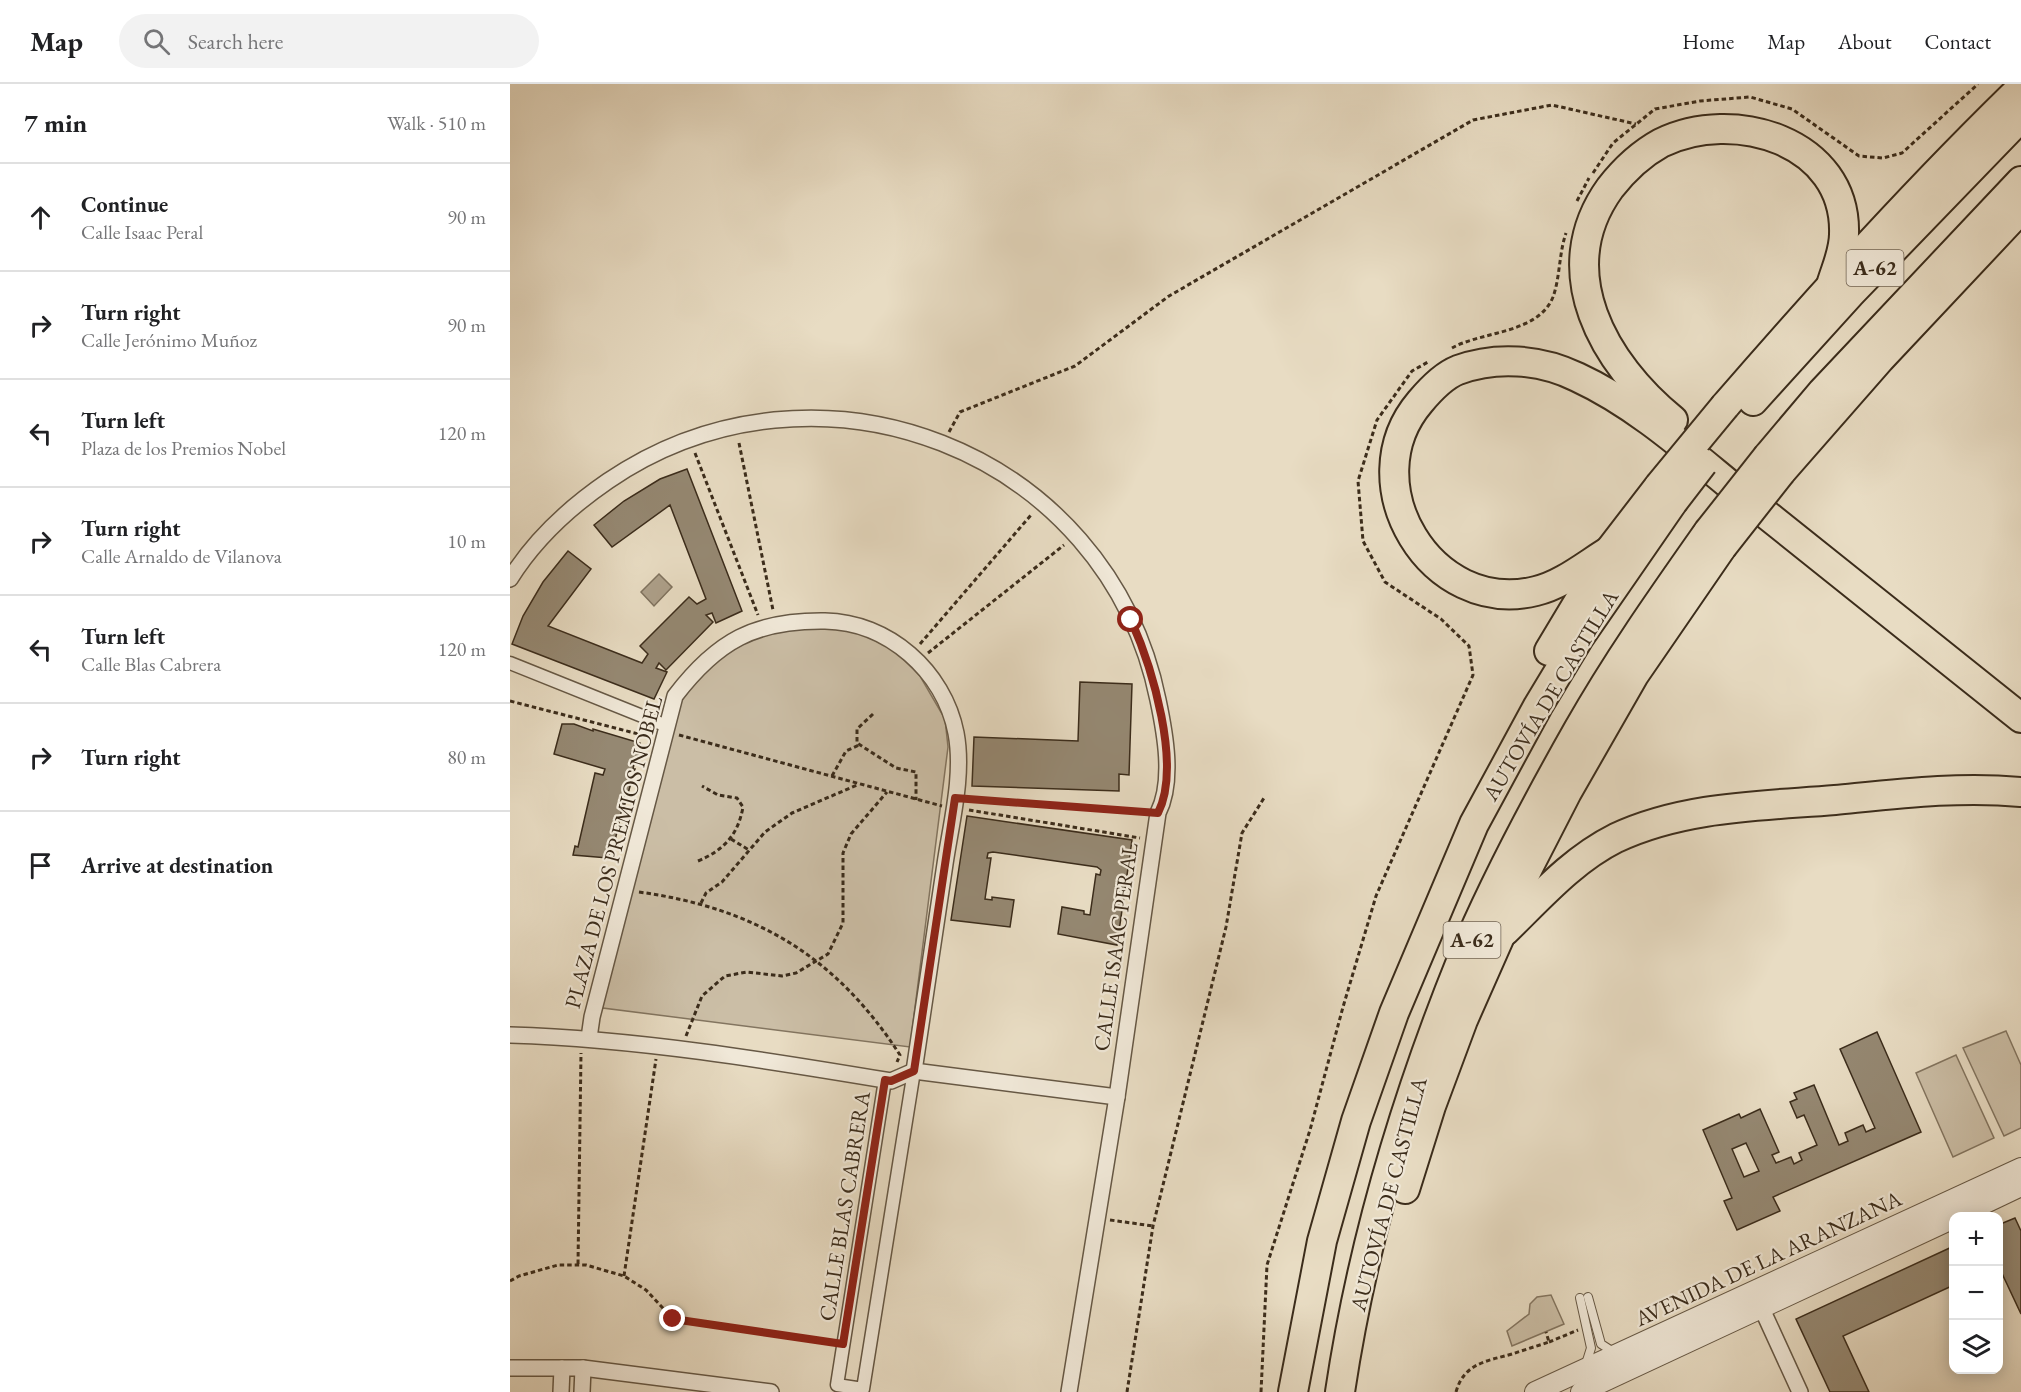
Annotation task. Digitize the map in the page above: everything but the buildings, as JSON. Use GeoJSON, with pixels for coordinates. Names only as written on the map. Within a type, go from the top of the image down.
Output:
{"type":"FeatureCollection","features":[{"type":"Feature","properties":{"kind":"highway"},"geometry":{"type":"LineString","coordinates":[[1729,414],[1832,282],[1954,152],[2021,88]]}},
{"type":"Feature","properties":{"kind":"highway","name":"AUTOVÍA DE CASTILLA"},"geometry":{"type":"LineString","coordinates":[[1293,1392],[1322,1241],[1356,1121],[1394,1013],[1474,824],[1533,716],[1666,494],[1729,414],[1850,294],[2021,117]]}},
{"type":"Feature","properties":{"kind":"highway"},"geometry":{"type":"LineString","coordinates":[[1832,282],[1841,256],[1844,234],[1843,214],[1835,189],[1815,161],[1799,149],[1760,132],[1710,129],[1661,143],[1641,156],[1620,176],[1602,200],[1590,226],[1584,252],[1584,276],[1588,300],[1600,332],[1614,357],[1658,408],[2021,693]]}},
{"type":"Feature","properties":{"kind":"highway","name":"AUTOVÍA DE CASTILLA"},"geometry":{"type":"LineString","coordinates":[[1340,1392],[1369,1248],[1403,1124],[1462,959],[1515,845],[1578,729],[1615,668],[1774,464],[1822,392],[2021,181]]}},
{"type":"Feature","properties":{"kind":"highway"},"geometry":{"type":"LineString","coordinates":[[1774,464],[1880,359],[2021,209]]}},
{"type":"Feature","properties":{"kind":"highway"},"geometry":{"type":"LineString","coordinates":[[1666,494],[1609,551],[1561,581],[1536,591],[1512,594],[1491,591],[1447,574],[1426,556],[1412,538],[1399,506],[1395,483],[1395,460],[1401,432],[1410,413],[1438,384],[1454,372],[1475,365],[1502,361],[1532,363],[1575,376],[1620,401],[1680,446],[2021,718]]}},
{"type":"Feature","properties":{"kind":"highway"},"geometry":{"type":"LineString","coordinates":[[1356,1392],[1385,1263],[1411,1167],[1463,1020],[1501,934],[1509,907],[1578,773],[1715,539]]}},
{"type":"Feature","properties":{"kind":"highway"},"geometry":{"type":"LineString","coordinates":[[1394,1013],[1441,864],[1498,742],[1536,672],[1609,551]]}},
{"type":"Feature","properties":{"kind":"highway"},"geometry":{"type":"LineString","coordinates":[[1501,934],[1557,878],[1585,856],[1617,838],[1666,820],[1708,811],[1938,790],[2021,792]]}},
{"type":"Feature","properties":{"kind":"street","name":"CALLE ISAAC PERAL"},"geometry":{"type":"LineString","coordinates":[[510,579],[552,526],[585,497],[634,464],[689,438],[735,425],[808,417],[856,420],[904,428],[944,442],[982,461],[1042,503],[1075,536],[1116,590],[1145,652],[1161,715],[1165,755],[1164,800],[1158,813],[1117,1097],[1068,1392]]}},
{"type":"Feature","properties":{"kind":"street","name":"PLAZA DE LOS PREMIOS NOBEL"},"geometry":{"type":"LineString","coordinates":[[585,1038],[675,696],[696,669],[744,633],[769,626],[807,621],[858,624],[881,633],[914,658],[937,688],[951,713],[956,735],[954,803],[914,1071]]}},
{"type":"Feature","properties":{"kind":"street"},"geometry":{"type":"LineString","coordinates":[[510,663],[665,733]]}},
{"type":"Feature","properties":{"kind":"street"},"geometry":{"type":"LineString","coordinates":[[510,1035],[585,1038],[658,1045],[888,1080],[914,1071],[1117,1097]]}},
{"type":"Feature","properties":{"kind":"street","name":"CALLE BLAS CABRERA"},"geometry":{"type":"LineString","coordinates":[[888,1080],[837,1385],[863,1389],[914,1071]]}},
{"type":"Feature","properties":{"kind":"street","name":"AVENIDA DE LA ARANZANA"},"geometry":{"type":"LineString","coordinates":[[1535,1392],[2021,1168]]}},
{"type":"Feature","properties":{"kind":"street"},"geometry":{"type":"LineString","coordinates":[[1966,1212],[2021,1186]]}},
{"type":"Feature","properties":{"kind":"street","name":"AVENIDA DE LA ARANZANA"},"geometry":{"type":"LineString","coordinates":[[1581,1392],[1949,1220]]}},
{"type":"Feature","properties":{"kind":"street"},"geometry":{"type":"LineString","coordinates":[[1762,1309],[1800,1392]]}},
{"type":"Feature","properties":{"kind":"street"},"geometry":{"type":"LineString","coordinates":[[510,1368],[583,1368],[771,1392]]}},
{"type":"Feature","properties":{"kind":"street"},"geometry":{"type":"LineString","coordinates":[[561,1392],[562,1368]]}},
{"type":"Feature","properties":{"kind":"street"},"geometry":{"type":"LineString","coordinates":[[582,1392],[583,1368]]}},
{"type":"Feature","properties":{"kind":"lane"},"geometry":{"type":"LineString","coordinates":[[1585,1369],[1591,1348],[1586,1328],[1584,1298],[1601,1344],[1616,1354]]}},
{"type":"Feature","properties":{"kind":"path"},"geometry":{"type":"LineString","coordinates":[[944,442],[960,412],[1075,366],[1169,296],[1473,120],[1552,105],[1636,124]]}},
{"type":"Feature","properties":{"kind":"path"},"geometry":{"type":"LineString","coordinates":[[735,425],[769,626]]}},
{"type":"Feature","properties":{"kind":"path"},"geometry":{"type":"LineString","coordinates":[[689,438],[769,626]]}},
{"type":"Feature","properties":{"kind":"path"},"geometry":{"type":"LineString","coordinates":[[914,658],[1042,503]]}},
{"type":"Feature","properties":{"kind":"path"},"geometry":{"type":"LineString","coordinates":[[914,658],[1075,536]]}},
{"type":"Feature","properties":{"kind":"path"},"geometry":{"type":"LineString","coordinates":[[510,701],[665,733],[916,800],[1158,813]]}},
{"type":"Feature","properties":{"kind":"path"},"geometry":{"type":"LineString","coordinates":[[873,714],[857,729],[855,736],[859,745],[896,768],[916,772],[916,800]]}},
{"type":"Feature","properties":{"kind":"path"},"geometry":{"type":"LineString","coordinates":[[831,777],[846,751],[859,745]]}},
{"type":"Feature","properties":{"kind":"path"},"geometry":{"type":"LineString","coordinates":[[701,903],[706,893],[722,882],[765,832],[792,813],[858,784]]}},
{"type":"Feature","properties":{"kind":"path"},"geometry":{"type":"LineString","coordinates":[[698,861],[713,855],[731,839],[742,817],[743,807],[741,801],[718,795],[702,786]]}},
{"type":"Feature","properties":{"kind":"path"},"geometry":{"type":"LineString","coordinates":[[681,1049],[702,996],[725,976],[747,972],[782,976],[817,962],[828,954],[843,923],[842,860],[847,843],[851,834],[887,792]]}},
{"type":"Feature","properties":{"kind":"path"},"geometry":{"type":"LineString","coordinates":[[1127,1392],[1153,1227],[1226,927],[1242,833],[1264,798]]}},
{"type":"Feature","properties":{"kind":"path"},"geometry":{"type":"LineString","coordinates":[[954,803],[1154,840]]}},
{"type":"Feature","properties":{"kind":"path"},"geometry":{"type":"LineString","coordinates":[[731,839],[749,850]]}},
{"type":"Feature","properties":{"kind":"path"},"geometry":{"type":"LineString","coordinates":[[624,890],[701,903],[752,922],[817,962],[860,1000],[900,1055],[888,1080]]}},
{"type":"Feature","properties":{"kind":"path"},"geometry":{"type":"LineString","coordinates":[[578,1264],[585,1038]]}},
{"type":"Feature","properties":{"kind":"path"},"geometry":{"type":"LineString","coordinates":[[624,1276],[658,1045]]}},
{"type":"Feature","properties":{"kind":"path"},"geometry":{"type":"LineString","coordinates":[[1096,1218],[1153,1227]]}},
{"type":"Feature","properties":{"kind":"path"},"geometry":{"type":"LineString","coordinates":[[510,1281],[519,1276],[558,1265],[578,1264],[624,1276],[646,1290],[673,1319],[843,1344]]}},
{"type":"Feature","properties":{"kind":"path"},"geometry":{"type":"LineString","coordinates":[[1456,1392],[1462,1377],[1473,1366],[1490,1358],[1586,1328]]}},
{"type":"Feature","properties":{"kind":"path"},"geometry":{"type":"LineString","coordinates":[[1546,1332],[1549,1341]]}},
{"type":"Feature","properties":{"kind":"shaded area"},"geometry":{"type":"Polygon","coordinates":[[[659,574],[672,587],[654,606],[641,592],[659,574]]]}},
{"type":"Feature","properties":{"kind":"shaded area"},"geometry":{"type":"Polygon","coordinates":[[[843,626],[890,645],[920,676],[945,719],[948,747],[910,1047],[595,1007],[681,701],[720,656],[747,638],[782,629],[843,626]]]}},
{"type":"Feature","properties":{"kind":"shaded area"},"geometry":{"type":"Polygon","coordinates":[[[2006,1031],[2021,1065],[2021,1128],[2004,1136],[1963,1048],[2006,1031]]]}},
{"type":"Feature","properties":{"kind":"shaded area"},"geometry":{"type":"Polygon","coordinates":[[[1956,1055],[1994,1138],[1953,1157],[1916,1073],[1956,1055]]]}},
{"type":"Feature","properties":{"kind":"shaded area"},"geometry":{"type":"Polygon","coordinates":[[[1551,1295],[1564,1324],[1512,1346],[1507,1331],[1529,1314],[1530,1304],[1537,1297],[1551,1295]]]}},
{"type":"Feature","properties":{"kind":"route"},"geometry":{"type":"LineString","coordinates":[[673,1319],[843,1344],[885,1080],[891,1081],[914,1071],[955,798],[1158,813],[1164,800],[1165,755],[1161,715],[1145,652],[1131,620]]}}]}
